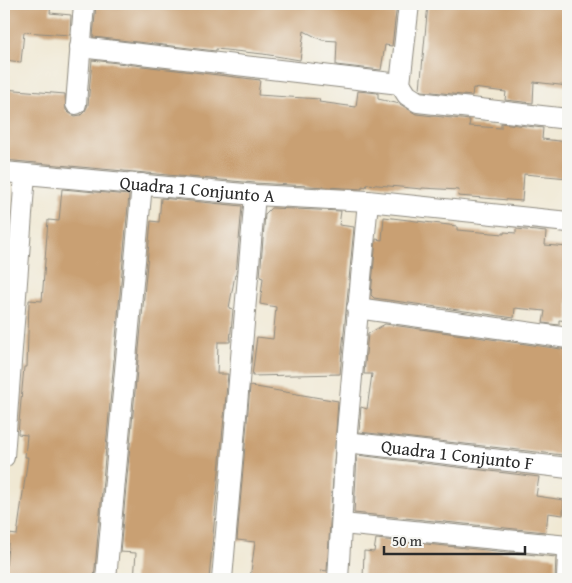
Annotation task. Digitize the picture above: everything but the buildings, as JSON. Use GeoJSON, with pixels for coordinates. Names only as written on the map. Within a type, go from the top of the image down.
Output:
{"type":"FeatureCollection","features":[{"type":"Feature","properties":{"kind":"street"},"geometry":{"type":"LineString","coordinates":[[76,104],[84,4]]}},
{"type":"Feature","properties":{"kind":"street"},"geometry":{"type":"LineString","coordinates":[[409,4],[400,84],[407,95],[418,102],[568,119]]}},
{"type":"Feature","properties":{"kind":"street"},"geometry":{"type":"LineString","coordinates":[[80,47],[400,84]]}},
{"type":"Feature","properties":{"kind":"street","name":"Quadra 1 Conjunto A"},"geometry":{"type":"LineString","coordinates":[[4,172],[255,194],[368,201],[568,222]]}},
{"type":"Feature","properties":{"kind":"street"},"geometry":{"type":"LineString","coordinates":[[4,456],[25,174]]}},
{"type":"Feature","properties":{"kind":"street"},"geometry":{"type":"LineString","coordinates":[[106,579],[142,184]]}},
{"type":"Feature","properties":{"kind":"street"},"geometry":{"type":"LineString","coordinates":[[222,579],[255,194]]}},
{"type":"Feature","properties":{"kind":"street"},"geometry":{"type":"LineString","coordinates":[[338,579],[346,442],[368,201]]}},
{"type":"Feature","properties":{"kind":"street"},"geometry":{"type":"LineString","coordinates":[[357,308],[568,338]]}},
{"type":"Feature","properties":{"kind":"street","name":"Quadra 1 Conjunto F"},"geometry":{"type":"LineString","coordinates":[[346,442],[568,468]]}},
{"type":"Feature","properties":{"kind":"street"},"geometry":{"type":"LineString","coordinates":[[342,524],[568,546]]}},
{"type":"Feature","properties":{"kind":"street"},"geometry":{"type":"LineString","coordinates":[[567,579],[568,553]]}}]}
